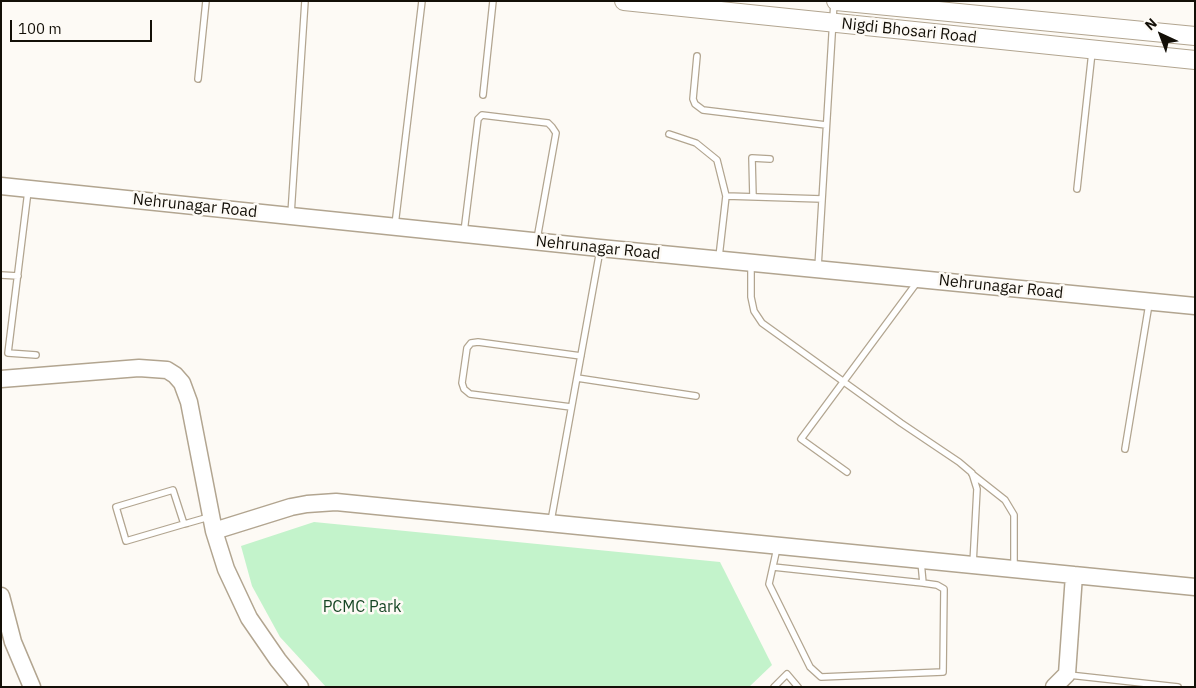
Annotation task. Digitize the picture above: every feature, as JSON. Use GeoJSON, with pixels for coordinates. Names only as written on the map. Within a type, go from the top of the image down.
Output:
{"type":"FeatureCollection","features":[{"type":"Feature","properties":{"kind":"main road","name":"Nigdi Bhosari Road"},"geometry":{"type":"LineString","coordinates":[[624,1],[1195,60]]}},
{"type":"Feature","properties":{"kind":"main road","name":"Nigdi Bhosari Road"},"geometry":{"type":"LineString","coordinates":[[835,1],[1195,36]]}},
{"type":"Feature","properties":{"kind":"street","name":"Nehrunagar Road"},"geometry":{"type":"LineString","coordinates":[[1,186],[537,242],[1195,306]]}},
{"type":"Feature","properties":{"kind":"street"},"geometry":{"type":"LineString","coordinates":[[1,379],[139,368],[167,370],[179,379],[186,391],[212,523],[226,569],[249,618],[278,660],[300,687]]}},
{"type":"Feature","properties":{"kind":"street"},"geometry":{"type":"LineString","coordinates":[[212,523],[322,502],[1195,587]]}},
{"type":"Feature","properties":{"kind":"street"},"geometry":{"type":"LineString","coordinates":[[1054,687],[1067,674],[1074,575]]}},
{"type":"Feature","properties":{"kind":"street"},"geometry":{"type":"LineString","coordinates":[[1,596],[13,642],[32,687]]}},
{"type":"Feature","properties":{"kind":"lane"},"geometry":{"type":"LineString","coordinates":[[198,79],[206,1]]}},
{"type":"Feature","properties":{"kind":"lane"},"geometry":{"type":"LineString","coordinates":[[290,216],[305,1]]}},
{"type":"Feature","properties":{"kind":"lane"},"geometry":{"type":"LineString","coordinates":[[395,227],[422,1]]}},
{"type":"Feature","properties":{"kind":"lane"},"geometry":{"type":"LineString","coordinates":[[482,95],[493,1]]}},
{"type":"Feature","properties":{"kind":"lane"},"geometry":{"type":"LineString","coordinates":[[817,269],[835,1]]}},
{"type":"Feature","properties":{"kind":"lane"},"geometry":{"type":"LineString","coordinates":[[1077,189],[1092,50]]}},
{"type":"Feature","properties":{"kind":"lane"},"geometry":{"type":"LineString","coordinates":[[697,56],[694,98],[695,104],[703,110],[826,125]]}},
{"type":"Feature","properties":{"kind":"lane"},"geometry":{"type":"LineString","coordinates":[[464,234],[478,119],[482,115],[548,124],[556,133],[537,242]]}},
{"type":"Feature","properties":{"kind":"lane"},"geometry":{"type":"LineString","coordinates":[[669,134],[696,143],[716,160],[726,196],[719,260]]}},
{"type":"Feature","properties":{"kind":"lane"},"geometry":{"type":"LineString","coordinates":[[753,197],[752,158],[770,159]]}},
{"type":"Feature","properties":{"kind":"lane"},"geometry":{"type":"LineString","coordinates":[[28,189],[8,353],[36,355]]}},
{"type":"Feature","properties":{"kind":"lane"},"geometry":{"type":"LineString","coordinates":[[726,196],[822,200]]}},
{"type":"Feature","properties":{"kind":"lane"},"geometry":{"type":"LineString","coordinates":[[550,523],[600,248]]}},
{"type":"Feature","properties":{"kind":"lane"},"geometry":{"type":"LineString","coordinates":[[751,263],[751,298],[754,311],[762,323],[959,462],[1004,500],[1014,515],[1014,569]]}},
{"type":"Feature","properties":{"kind":"lane"},"geometry":{"type":"LineString","coordinates":[[1,275],[18,276]]}},
{"type":"Feature","properties":{"kind":"lane"},"geometry":{"type":"LineString","coordinates":[[847,472],[801,439],[919,279]]}},
{"type":"Feature","properties":{"kind":"lane"},"geometry":{"type":"LineString","coordinates":[[1125,449],[1149,302]]}},
{"type":"Feature","properties":{"kind":"lane"},"geometry":{"type":"LineString","coordinates":[[572,407],[470,394],[464,389],[462,383],[467,348],[471,343],[478,342],[581,356]]}},
{"type":"Feature","properties":{"kind":"lane"},"geometry":{"type":"LineString","coordinates":[[577,378],[696,396]]}},
{"type":"Feature","properties":{"kind":"lane"},"geometry":{"type":"LineString","coordinates":[[972,474],[977,489],[973,565]]}},
{"type":"Feature","properties":{"kind":"lane"},"geometry":{"type":"LineString","coordinates":[[184,524],[174,490],[116,507],[126,541],[184,524],[212,523]]}},
{"type":"Feature","properties":{"kind":"lane"},"geometry":{"type":"LineString","coordinates":[[773,567],[923,582],[937,585],[944,589],[944,672],[821,677],[810,667],[769,584],[773,567],[778,546]]}},
{"type":"Feature","properties":{"kind":"lane"},"geometry":{"type":"LineString","coordinates":[[921,560],[923,582]]}},
{"type":"Feature","properties":{"kind":"lane"},"geometry":{"type":"LineString","coordinates":[[774,687],[787,674],[798,687]]}},
{"type":"Feature","properties":{"kind":"lane"},"geometry":{"type":"LineString","coordinates":[[1067,674],[1178,687]]}},
{"type":"Feature","properties":{"kind":"green space","name":"PCMC Park"},"geometry":{"type":"Polygon","coordinates":[[[314,522],[720,562],[772,665],[749,687],[326,687],[280,637],[252,586],[241,546],[314,522]]]}}]}
